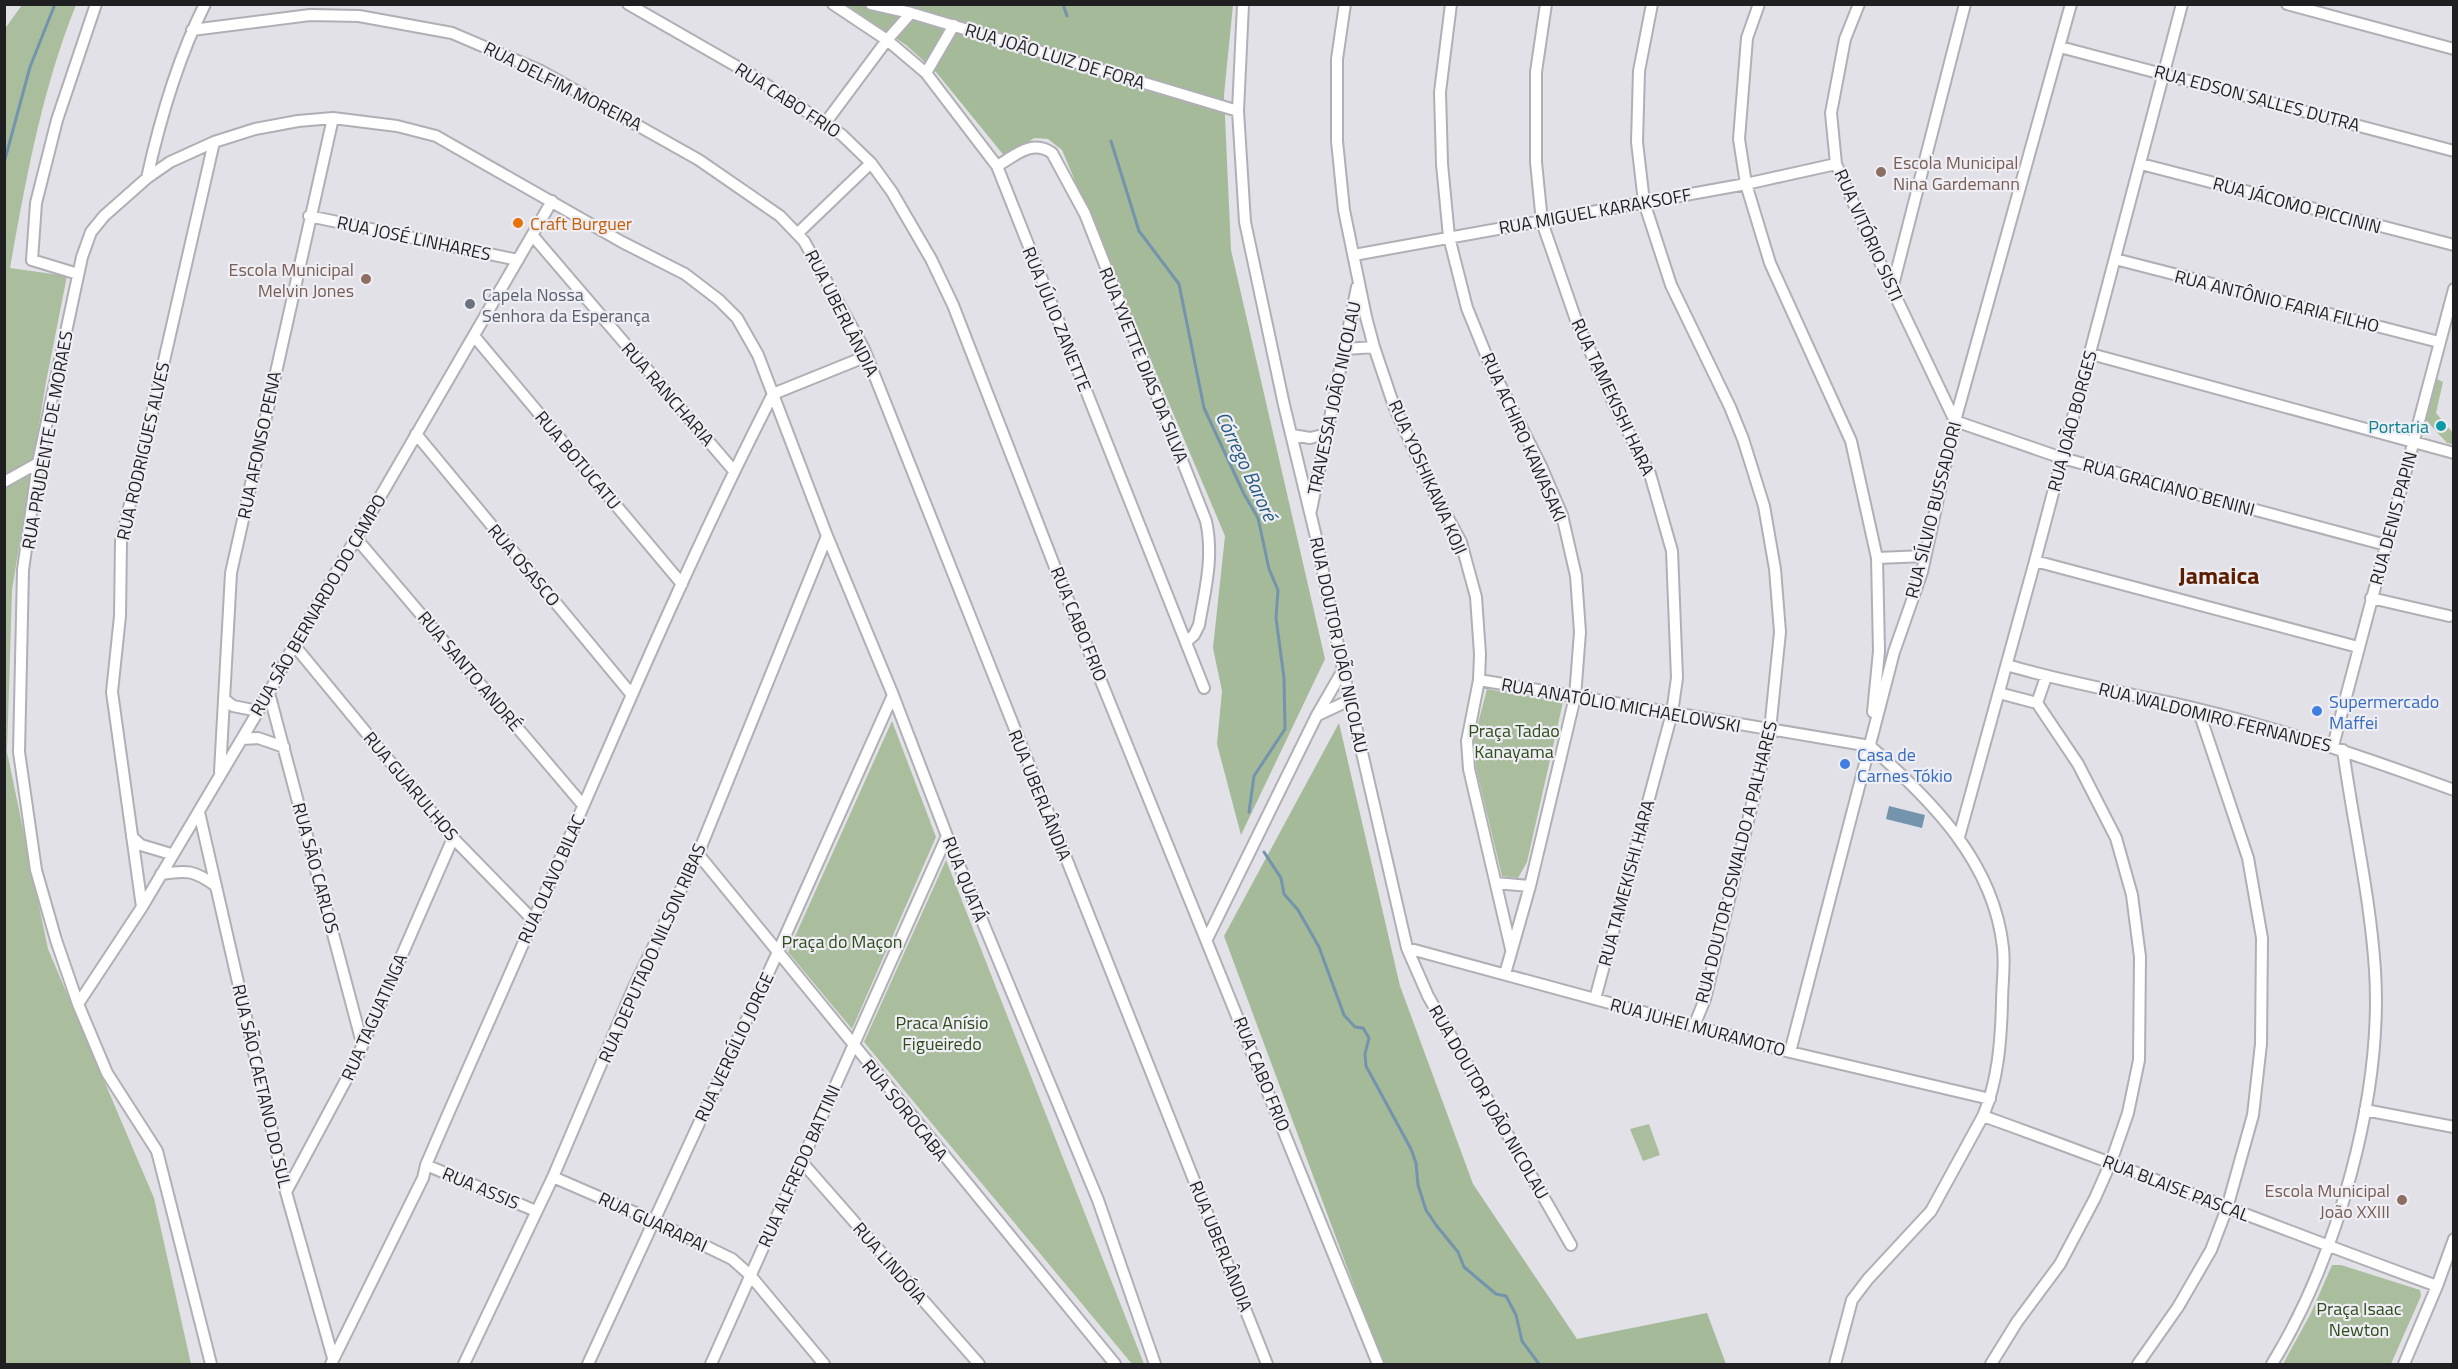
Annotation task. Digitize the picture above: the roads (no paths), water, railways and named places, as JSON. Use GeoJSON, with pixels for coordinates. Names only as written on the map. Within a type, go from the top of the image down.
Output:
{"type":"FeatureCollection","features":[{"type":"Feature","properties":{"kind":"street"},"geometry":{"type":"LineString","coordinates":[[78,274],[32,260],[36,203],[71,77],[96,4]]}},
{"type":"Feature","properties":{"kind":"street"},"geometry":{"type":"LineString","coordinates":[[147,178],[156,137],[192,30],[205,4]]}},
{"type":"Feature","properties":{"kind":"street","name":"RUA CABO FRIO"},"geometry":{"type":"LineString","coordinates":[[628,4],[750,74],[826,122],[871,163],[892,192],[931,259],[953,305],[1054,564],[1378,1365]]}},
{"type":"Feature","properties":{"kind":"street","name":"RUA JÚLIO ZANETTE"},"geometry":{"type":"LineString","coordinates":[[833,4],[887,40],[926,73],[997,166],[1204,688]]}},
{"type":"Feature","properties":{"kind":"street","name":"RUA JOÃO LUIZ DE FORA"},"geometry":{"type":"LineString","coordinates":[[871,4],[954,25],[1238,111]]}},
{"type":"Feature","properties":{"kind":"street","name":"RUA DOUTOR JOÃO NICOLAU"},"geometry":{"type":"LineString","coordinates":[[1243,4],[1238,111],[1245,222],[1343,670],[1407,948],[1428,996],[1571,1245]]}},
{"type":"Feature","properties":{"kind":"street","name":"RUA YOSHIKAWA KOJI"},"geometry":{"type":"LineString","coordinates":[[1345,4],[1337,59],[1337,141],[1344,210],[1374,347],[1394,406],[1429,483],[1461,542],[1476,597],[1480,654],[1479,680],[1467,741],[1468,770],[1511,949]]}},
{"type":"Feature","properties":{"kind":"street","name":"RUA ACHIRO KAWASAKI"},"geometry":{"type":"LineString","coordinates":[[1451,4],[1440,92],[1442,164],[1449,237],[1467,308],[1491,367],[1541,466],[1562,515],[1576,576],[1580,632],[1575,697],[1530,886],[1505,974]]}},
{"type":"Feature","properties":{"kind":"street","name":"RUA TAMEKISHI HARA"},"geometry":{"type":"LineString","coordinates":[[1546,4],[1536,72],[1536,162],[1542,222],[1576,320],[1615,406],[1650,474],[1672,551],[1677,678],[1672,713],[1595,999]]}},
{"type":"Feature","properties":{"kind":"street","name":"RUA DOUTOR OSWALDO A PALHARES"},"geometry":{"type":"LineString","coordinates":[[1652,4],[1639,71],[1637,142],[1644,202],[1671,285],[1731,407],[1743,438],[1764,506],[1775,569],[1780,632],[1770,730],[1704,999],[1694,1026]]}},
{"type":"Feature","properties":{"kind":"street"},"geometry":{"type":"LineString","coordinates":[[1759,4],[1747,38],[1739,139],[1746,184],[1770,264],[1851,441],[1877,558],[1879,651],[1870,746],[1915,786],[1959,837],[1991,894],[2003,948],[2001,1038],[1990,1099],[1931,1211],[1868,1279],[1852,1300],[1835,1365]]}},
{"type":"Feature","properties":{"kind":"street","name":"RUA VITÓRIO SISTI"},"geometry":{"type":"LineString","coordinates":[[1859,4],[1845,39],[1831,113],[1836,164],[1955,421]]}},
{"type":"Feature","properties":{"kind":"street"},"geometry":{"type":"LineString","coordinates":[[1892,289],[1965,4]]}},
{"type":"Feature","properties":{"kind":"street","name":"RUA SÍLVIO BUSSADORI"},"geometry":{"type":"LineString","coordinates":[[1790,1052],[1894,652],[1922,572],[1955,421],[2071,4]]}},
{"type":"Feature","properties":{"kind":"street","name":"RUA JOÃO BORGES"},"geometry":{"type":"LineString","coordinates":[[1959,837],[2091,354],[2182,4]]}},
{"type":"Feature","properties":{"kind":"street"},"geometry":{"type":"LineString","coordinates":[[2287,4],[2454,49]]}},
{"type":"Feature","properties":{"kind":"street"},"geometry":{"type":"LineString","coordinates":[[826,122],[887,40],[911,13]]}},
{"type":"Feature","properties":{"kind":"street","name":"RUA DELFIM MOREIRA"},"geometry":{"type":"LineString","coordinates":[[192,30],[310,15],[336,14],[389,20],[452,33],[483,44],[541,71],[699,160],[754,196],[798,233]]}},
{"type":"Feature","properties":{"kind":"street"},"geometry":{"type":"LineString","coordinates":[[926,73],[954,25]]}},
{"type":"Feature","properties":{"kind":"street","name":"RUA EDSON SALLES DUTRA"},"geometry":{"type":"LineString","coordinates":[[2060,47],[2454,151]]}},
{"type":"Feature","properties":{"kind":"street","name":"RUA PRUDENTE DE MORAES"},"geometry":{"type":"LineString","coordinates":[[211,1365],[157,1151],[107,1073],[78,1005],[36,870],[20,752],[23,570],[38,464],[78,274],[86,242],[97,224],[147,178],[170,162],[214,142],[276,125],[333,118]]}},
{"type":"Feature","properties":{"kind":"street","name":"RUA QUATÁ"},"geometry":{"type":"LineString","coordinates":[[333,118],[397,126],[436,136],[622,242],[685,274],[719,300],[737,318],[758,355],[827,536],[893,695],[947,837],[1098,1200],[1155,1365]]}},
{"type":"Feature","properties":{"kind":"street","name":"RUA AFONSO PENA"},"geometry":{"type":"LineString","coordinates":[[220,776],[231,573],[309,216],[333,118]]}},
{"type":"Feature","properties":{"kind":"street","name":"RUA RODRIGUES ALVES"},"geometry":{"type":"LineString","coordinates":[[142,908],[112,692],[120,616],[121,542],[214,142]]}},
{"type":"Feature","properties":{"kind":"street","name":"RUA YVETTE DIAS DA SILVA"},"geometry":{"type":"LineString","coordinates":[[997,166],[1032,146],[1043,147],[1052,153],[1085,214],[1206,521],[1210,541],[1210,561],[1199,626],[1186,642]]}},
{"type":"Feature","properties":{"kind":"street"},"geometry":{"type":"LineString","coordinates":[[798,233],[871,163]]}},
{"type":"Feature","properties":{"kind":"street","name":"RUA MIGUEL KARAKSOFF"},"geometry":{"type":"LineString","coordinates":[[1354,255],[1746,184],[1836,164]]}},
{"type":"Feature","properties":{"kind":"street","name":"RUA JÁCOMO PICCININ"},"geometry":{"type":"LineString","coordinates":[[2141,164],[2454,245]]}},
{"type":"Feature","properties":{"kind":"street","name":"RUA SÃO BERNARDO DO CAMPO"},"geometry":{"type":"LineString","coordinates":[[78,1005],[142,908],[171,854],[199,812],[552,201]]}},
{"type":"Feature","properties":{"kind":"street","name":"RUA JOSÉ LINHARES"},"geometry":{"type":"LineString","coordinates":[[309,216],[518,260]]}},
{"type":"Feature","properties":{"kind":"street","name":"RUA UBERLÂNDIA"},"geometry":{"type":"LineString","coordinates":[[798,233],[834,292],[867,356],[1267,1365]]}},
{"type":"Feature","properties":{"kind":"street","name":"RUA RANCHARIA"},"geometry":{"type":"LineString","coordinates":[[533,236],[734,471]]}},
{"type":"Feature","properties":{"kind":"street","name":"RUA ANTÔNIO FARIA FILHO"},"geometry":{"type":"LineString","coordinates":[[2115,259],[2439,342]]}},
{"type":"Feature","properties":{"kind":"street","name":"TRAVESSA JOÃO NICOLAU"},"geometry":{"type":"LineString","coordinates":[[1310,515],[1358,281]]}},
{"type":"Feature","properties":{"kind":"street","name":"RUA DENIS PAPIN"},"geometry":{"type":"LineString","coordinates":[[2338,748],[2358,647],[2454,289]]}},
{"type":"Feature","properties":{"kind":"street","name":"RUA BOTUCATU"},"geometry":{"type":"LineString","coordinates":[[474,336],[682,584]]}},
{"type":"Feature","properties":{"kind":"street"},"geometry":{"type":"LineString","coordinates":[[1345,349],[1374,347]]}},
{"type":"Feature","properties":{"kind":"street"},"geometry":{"type":"LineString","coordinates":[[2091,354],[2454,453]]}},
{"type":"Feature","properties":{"kind":"street"},"geometry":{"type":"LineString","coordinates":[[773,394],[867,356]]}},
{"type":"Feature","properties":{"kind":"street","name":"RUA OLAVO BILAC"},"geometry":{"type":"LineString","coordinates":[[332,1361],[423,1178],[426,1165],[483,1030],[534,921],[632,695],[734,471],[773,394]]}},
{"type":"Feature","properties":{"kind":"street","name":"RUA GRACIANO BENINI"},"geometry":{"type":"LineString","coordinates":[[1955,421],[2062,458],[2386,545]]}},
{"type":"Feature","properties":{"kind":"street","name":"RUA OSASCO"},"geometry":{"type":"LineString","coordinates":[[416,434],[632,695]]}},
{"type":"Feature","properties":{"kind":"street"},"geometry":{"type":"LineString","coordinates":[[1292,435],[1310,438],[1327,434]]}},
{"type":"Feature","properties":{"kind":"street"},"geometry":{"type":"LineString","coordinates":[[4,482],[38,464]]}},
{"type":"Feature","properties":{"kind":"street","name":"RUA DEPUTADO NILSON RIBAS"},"geometry":{"type":"LineString","coordinates":[[464,1365],[553,1177],[633,989],[698,854],[827,536]]}},
{"type":"Feature","properties":{"kind":"street","name":"RUA SANTO ANDRÉ"},"geometry":{"type":"LineString","coordinates":[[356,538],[583,805]]}},
{"type":"Feature","properties":{"kind":"street"},"geometry":{"type":"LineString","coordinates":[[1877,558],[1925,556]]}},
{"type":"Feature","properties":{"kind":"street"},"geometry":{"type":"LineString","coordinates":[[2035,561],[2358,647]]}},
{"type":"Feature","properties":{"kind":"street"},"geometry":{"type":"LineString","coordinates":[[2371,598],[2449,616]]}},
{"type":"Feature","properties":{"kind":"street","name":"RUA GUARULHOS"},"geometry":{"type":"LineString","coordinates":[[294,645],[453,838],[534,921]]}},
{"type":"Feature","properties":{"kind":"street"},"geometry":{"type":"LineString","coordinates":[[1879,651],[1894,652]]}},
{"type":"Feature","properties":{"kind":"street","name":"RUA WALDOMIRO FERNANDES"},"geometry":{"type":"LineString","coordinates":[[2007,665],[2046,677],[2198,709],[2338,748],[2454,790]]}},
{"type":"Feature","properties":{"kind":"street"},"geometry":{"type":"LineString","coordinates":[[1207,939],[1317,715],[1343,670]]}},
{"type":"Feature","properties":{"kind":"street"},"geometry":{"type":"LineString","coordinates":[[2037,703],[2046,677]]}},
{"type":"Feature","properties":{"kind":"street","name":"RUA ANATÓLIO MICHAELOWSKI"},"geometry":{"type":"LineString","coordinates":[[1479,680],[1870,746]]}},
{"type":"Feature","properties":{"kind":"street","name":"RUA SÃO CARLOS"},"geometry":{"type":"LineString","coordinates":[[269,693],[362,1043]]}},
{"type":"Feature","properties":{"kind":"street"},"geometry":{"type":"LineString","coordinates":[[1991,1365],[2017,1322],[2060,1264],[2095,1198],[2111,1162],[2128,1113],[2139,1060],[2140,957],[2132,895],[2116,838],[2078,764],[2037,703],[1999,693]]}},
{"type":"Feature","properties":{"kind":"street","name":"RUA VERGÍLIO JORGE"},"geometry":{"type":"LineString","coordinates":[[588,1365],[652,1220],[777,954],[893,695]]}},
{"type":"Feature","properties":{"kind":"street"},"geometry":{"type":"LineString","coordinates":[[224,699],[233,706],[258,711]]}},
{"type":"Feature","properties":{"kind":"street"},"geometry":{"type":"LineString","coordinates":[[1317,715],[1350,700]]}},
{"type":"Feature","properties":{"kind":"street"},"geometry":{"type":"LineString","coordinates":[[2138,1365],[2178,1307],[2211,1250],[2227,1208],[2253,1115],[2260,1044],[2262,938],[2248,858],[2198,709]]}},
{"type":"Feature","properties":{"kind":"street"},"geometry":{"type":"LineString","coordinates":[[242,739],[258,738],[284,747]]}},
{"type":"Feature","properties":{"kind":"street"},"geometry":{"type":"LineString","coordinates":[[2272,1365],[2305,1304],[2328,1247],[2365,1110],[2375,1020],[2375,971],[2365,876],[2338,748]]}},
{"type":"Feature","properties":{"kind":"street","name":"RUA SÃO CAETANO DO SUL"},"geometry":{"type":"LineString","coordinates":[[199,812],[286,1192],[332,1361]]}},
{"type":"Feature","properties":{"kind":"street"},"geometry":{"type":"LineString","coordinates":[[132,837],[141,845],[171,854]]}},
{"type":"Feature","properties":{"kind":"street","name":"RUA ALFREDO BATTINI"},"geometry":{"type":"LineString","coordinates":[[711,1365],[947,837]]}},
{"type":"Feature","properties":{"kind":"street","name":"RUA TAGUATINGA"},"geometry":{"type":"LineString","coordinates":[[286,1192],[353,1067],[453,838]]}},
{"type":"Feature","properties":{"kind":"street","name":"RUA SOROCABA"},"geometry":{"type":"LineString","coordinates":[[698,854],[777,954],[1114,1365]]}},
{"type":"Feature","properties":{"kind":"street"},"geometry":{"type":"LineString","coordinates":[[160,874],[182,871],[198,873],[216,886]]}},
{"type":"Feature","properties":{"kind":"street"},"geometry":{"type":"LineString","coordinates":[[1496,884],[1530,886]]}},
{"type":"Feature","properties":{"kind":"street","name":"RUA JUHEI MURAMOTO"},"geometry":{"type":"LineString","coordinates":[[1407,948],[1790,1052],[1990,1099]]}},
{"type":"Feature","properties":{"kind":"street"},"geometry":{"type":"LineString","coordinates":[[2365,1110],[2454,1127]]}},
{"type":"Feature","properties":{"kind":"street","name":"RUA BLAISE PASCAL"},"geometry":{"type":"LineString","coordinates":[[1983,1116],[2111,1162],[2328,1247],[2437,1286]]}},
{"type":"Feature","properties":{"kind":"street","name":"RUA LINDÓIA"},"geometry":{"type":"LineString","coordinates":[[801,1161],[979,1365]]}},
{"type":"Feature","properties":{"kind":"street","name":"RUA ASSIS"},"geometry":{"type":"LineString","coordinates":[[426,1165],[536,1211]]}},
{"type":"Feature","properties":{"kind":"street","name":"RUA GUARAPAI"},"geometry":{"type":"LineString","coordinates":[[553,1177],[652,1220],[732,1259],[750,1275],[824,1365]]}},
{"type":"Feature","properties":{"kind":"street"},"geometry":{"type":"LineString","coordinates":[[2404,1365],[2454,1239]]}},
{"type":"Feature","properties":{"kind":"water"},"geometry":{"type":"Polygon","coordinates":[[[1889,806],[1925,815],[1922,828],[1886,819],[1889,806]]]}},
{"type":"Feature","properties":{"kind":"waterway"},"geometry":{"type":"LineString","coordinates":[[4,163],[30,67],[55,4]]}},
{"type":"Feature","properties":{"kind":"waterway","name":"Córrego Baroré"},"geometry":{"type":"LineString","coordinates":[[1063,4],[1067,16]]}},
{"type":"Feature","properties":{"kind":"waterway","name":"Córrego Baroré"},"geometry":{"type":"LineString","coordinates":[[1111,141],[1139,231],[1179,284],[1204,408],[1244,494],[1258,518],[1269,569],[1278,590],[1276,618],[1284,678],[1285,729],[1254,776],[1249,812]]}},
{"type":"Feature","properties":{"kind":"waterway","name":"Córrego Baroré"},"geometry":{"type":"LineString","coordinates":[[1264,852],[1281,878],[1284,894],[1298,910],[1319,947],[1344,1015],[1355,1027],[1363,1028],[1369,1038],[1365,1054],[1366,1066],[1411,1149],[1426,1210],[1458,1252],[1464,1267],[1496,1294],[1506,1296],[1516,1315],[1522,1341],[1539,1364]]}},
{"type":"Feature","properties":{"kind":"place","name":"Escola Municipal Nina Gardemann"},"geometry":{"type":"Point","coordinates":[1881,172]}},
{"type":"Feature","properties":{"kind":"place","name":"Craft Burguer"},"geometry":{"type":"Point","coordinates":[518,223]}},
{"type":"Feature","properties":{"kind":"place","name":"Escola Municipal Melvin Jones"},"geometry":{"type":"Point","coordinates":[366,279]}},
{"type":"Feature","properties":{"kind":"place","name":"Capela Nossa Senhora da Esperança"},"geometry":{"type":"Point","coordinates":[470,304]}},
{"type":"Feature","properties":{"kind":"place","name":"Portaria"},"geometry":{"type":"Point","coordinates":[2441,426]}},
{"type":"Feature","properties":{"kind":"place","name":"Supermercado Maffei"},"geometry":{"type":"Point","coordinates":[2317,711]}},
{"type":"Feature","properties":{"kind":"place","name":"Casa de Carnes Tókio"},"geometry":{"type":"Point","coordinates":[1845,764]}},
{"type":"Feature","properties":{"kind":"place","name":"Escola Municipal João XXIII"},"geometry":{"type":"Point","coordinates":[2402,1200]}},
{"type":"Feature","properties":{"kind":"district","name":"Jamaica"},"geometry":{"type":"Point","coordinates":[2219,575]}},
{"type":"Feature","properties":{"kind":"park label","name":"Praça Tadao Kanayama"},"geometry":{"type":"Point","coordinates":[1514,740]}},
{"type":"Feature","properties":{"kind":"park label","name":"Praça do Maçon"},"geometry":{"type":"Point","coordinates":[842,941]}},
{"type":"Feature","properties":{"kind":"park label","name":"Praca Anísio Figueiredo"},"geometry":{"type":"Point","coordinates":[942,1032]}},
{"type":"Feature","properties":{"kind":"park label","name":"Praça Isaac Newton"},"geometry":{"type":"Point","coordinates":[2359,1318]}}]}
